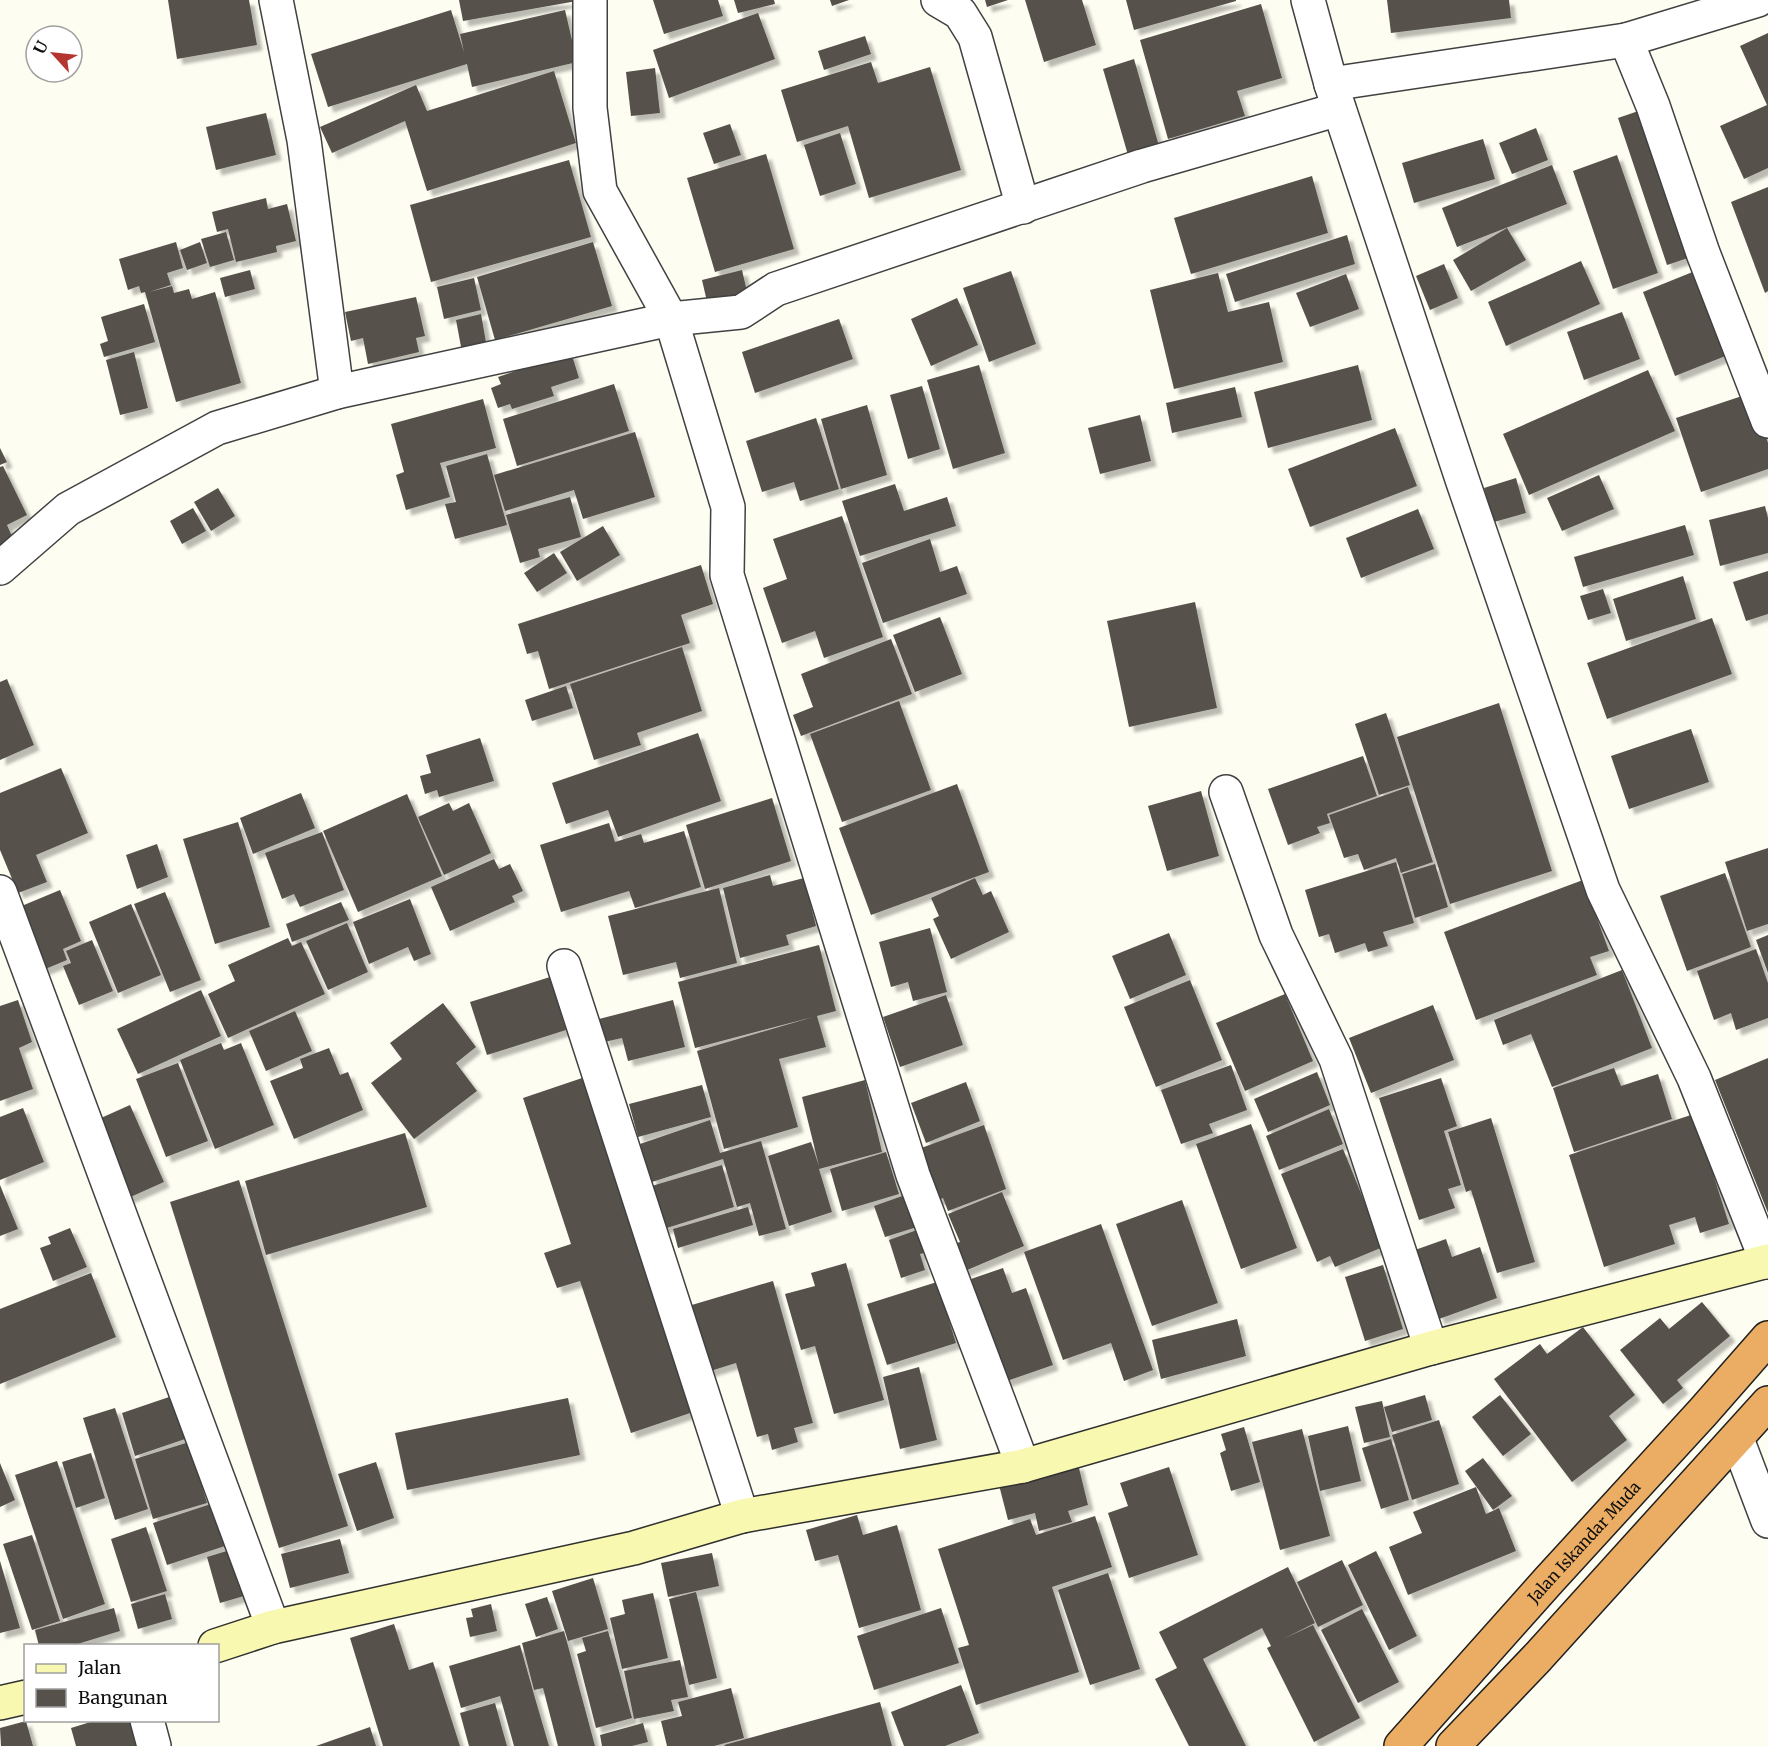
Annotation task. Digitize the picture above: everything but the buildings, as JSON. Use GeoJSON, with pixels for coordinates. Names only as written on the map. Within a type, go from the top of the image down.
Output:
{"type":"FeatureCollection","features":[{"type":"Feature","properties":{"kind":"highway","name":"Jalan Iskandar Muda"},"geometry":{"type":"LineString","coordinates":[[1401,1746],[1768,1338]]}},
{"type":"Feature","properties":{"kind":"highway"},"geometry":{"type":"LineString","coordinates":[[1453,1746],[1546,1648],[1768,1403]]}},
{"type":"Feature","properties":{"kind":"street"},"geometry":{"type":"LineString","coordinates":[[276,0],[304,140],[337,392]]}},
{"type":"Feature","properties":{"kind":"street"},"geometry":{"type":"LineString","coordinates":[[590,0],[591,108],[600,191],[671,319],[728,507],[727,575],[913,1175],[1023,1466]]}},
{"type":"Feature","properties":{"kind":"street"},"geometry":{"type":"LineString","coordinates":[[938,0],[960,13],[975,36],[1023,207]]}},
{"type":"Feature","properties":{"kind":"street"},"geometry":{"type":"LineString","coordinates":[[219,1645],[273,1628],[634,1548],[742,1516],[1023,1466],[1431,1348],[1767,1262],[1694,1078],[1603,890],[1463,482],[1335,97],[1308,0]]}},
{"type":"Feature","properties":{"kind":"street"},"geometry":{"type":"LineString","coordinates":[[0,568],[68,509],[217,428],[337,392],[671,319],[741,312],[776,289],[1023,207],[1335,97],[1626,40],[1758,0]]}},
{"type":"Feature","properties":{"kind":"street"},"geometry":{"type":"LineString","coordinates":[[1626,40],[1653,106],[1703,253],[1768,422]]}},
{"type":"Feature","properties":{"kind":"street"},"geometry":{"type":"LineString","coordinates":[[1226,792],[1276,935],[1336,1059],[1431,1348]]}},
{"type":"Feature","properties":{"kind":"street"},"geometry":{"type":"LineString","coordinates":[[0,892],[273,1628]]}},
{"type":"Feature","properties":{"kind":"street"},"geometry":{"type":"LineString","coordinates":[[564,966],[742,1516]]}},
{"type":"Feature","properties":{"kind":"street"},"geometry":{"type":"LineString","coordinates":[[1737,1439],[1768,1521]]}},
{"type":"Feature","properties":{"kind":"street"},"geometry":{"type":"LineString","coordinates":[[0,1703],[24,1697]]}},
{"type":"Feature","properties":{"kind":"street"},"geometry":{"type":"LineString","coordinates":[[148,1722],[154,1746]]}}]}
